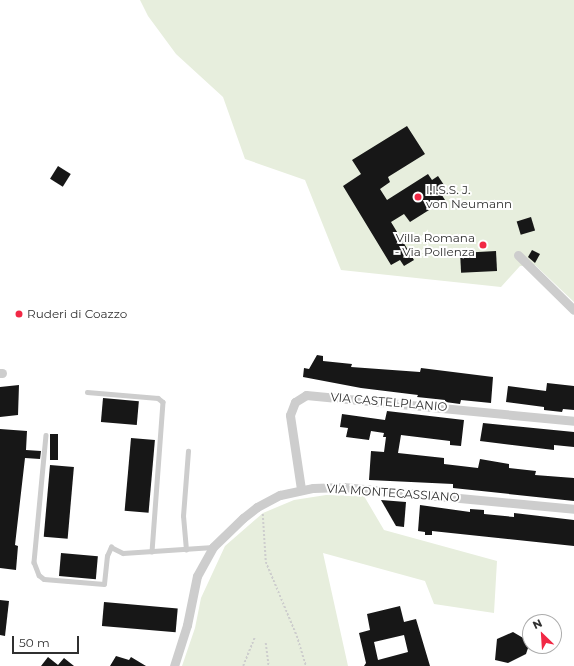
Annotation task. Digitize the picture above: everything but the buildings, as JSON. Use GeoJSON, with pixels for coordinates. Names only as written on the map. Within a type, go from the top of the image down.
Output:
{"type":"FeatureCollection","features":[{"type":"Feature","properties":{"kind":"street"},"geometry":{"type":"LineString","coordinates":[[518,255],[574,310]]}},
{"type":"Feature","properties":{"kind":"street","name":"VIA CASTELPLANIO"},"geometry":{"type":"LineString","coordinates":[[301,489],[290,415],[295,402],[306,395],[574,421]]}},
{"type":"Feature","properties":{"kind":"street","name":"VIA MONTECASSIANO"},"geometry":{"type":"LineString","coordinates":[[174,666],[187,625],[197,576],[213,547],[233,526],[257,507],[301,489],[343,487],[574,509]]}},
{"type":"Feature","properties":{"kind":"lane"},"geometry":{"type":"LineString","coordinates":[[87,392],[158,398],[163,402],[152,552]]}},
{"type":"Feature","properties":{"kind":"lane"},"geometry":{"type":"LineString","coordinates":[[46,435],[34,562],[39,575],[44,579],[104,584],[107,556],[111,547],[123,553],[213,547]]}},
{"type":"Feature","properties":{"kind":"lane"},"geometry":{"type":"LineString","coordinates":[[186,550],[183,516],[188,451]]}},
{"type":"Feature","properties":{"kind":"path"},"geometry":{"type":"LineString","coordinates":[[262,512],[266,562],[297,636],[306,666]]}},
{"type":"Feature","properties":{"kind":"path"},"geometry":{"type":"LineString","coordinates":[[243,666],[255,637]]}},
{"type":"Feature","properties":{"kind":"path"},"geometry":{"type":"LineString","coordinates":[[266,643],[269,666]]}},
{"type":"Feature","properties":{"kind":"green space"},"geometry":{"type":"Polygon","coordinates":[[[140,0],[574,0],[574,302],[535,265],[520,266],[501,287],[341,270],[305,180],[245,159],[223,97],[176,54],[148,16],[140,0]]]}},
{"type":"Feature","properties":{"kind":"green space"},"geometry":{"type":"Polygon","coordinates":[[[326,495],[364,496],[384,530],[497,561],[494,613],[434,604],[425,581],[323,553],[348,666],[182,666],[195,628],[201,598],[225,546],[263,513],[294,500],[326,495]]]}},
{"type":"Feature","properties":{"kind":"place","name":"I.I.S.S. J. von Neumann"},"geometry":{"type":"Point","coordinates":[418,197]}},
{"type":"Feature","properties":{"kind":"place","name":"Villa Romana - Via Pollenza"},"geometry":{"type":"Point","coordinates":[483,245]}},
{"type":"Feature","properties":{"kind":"place","name":"Ruderi di Coazzo"},"geometry":{"type":"Point","coordinates":[19,314]}}]}
